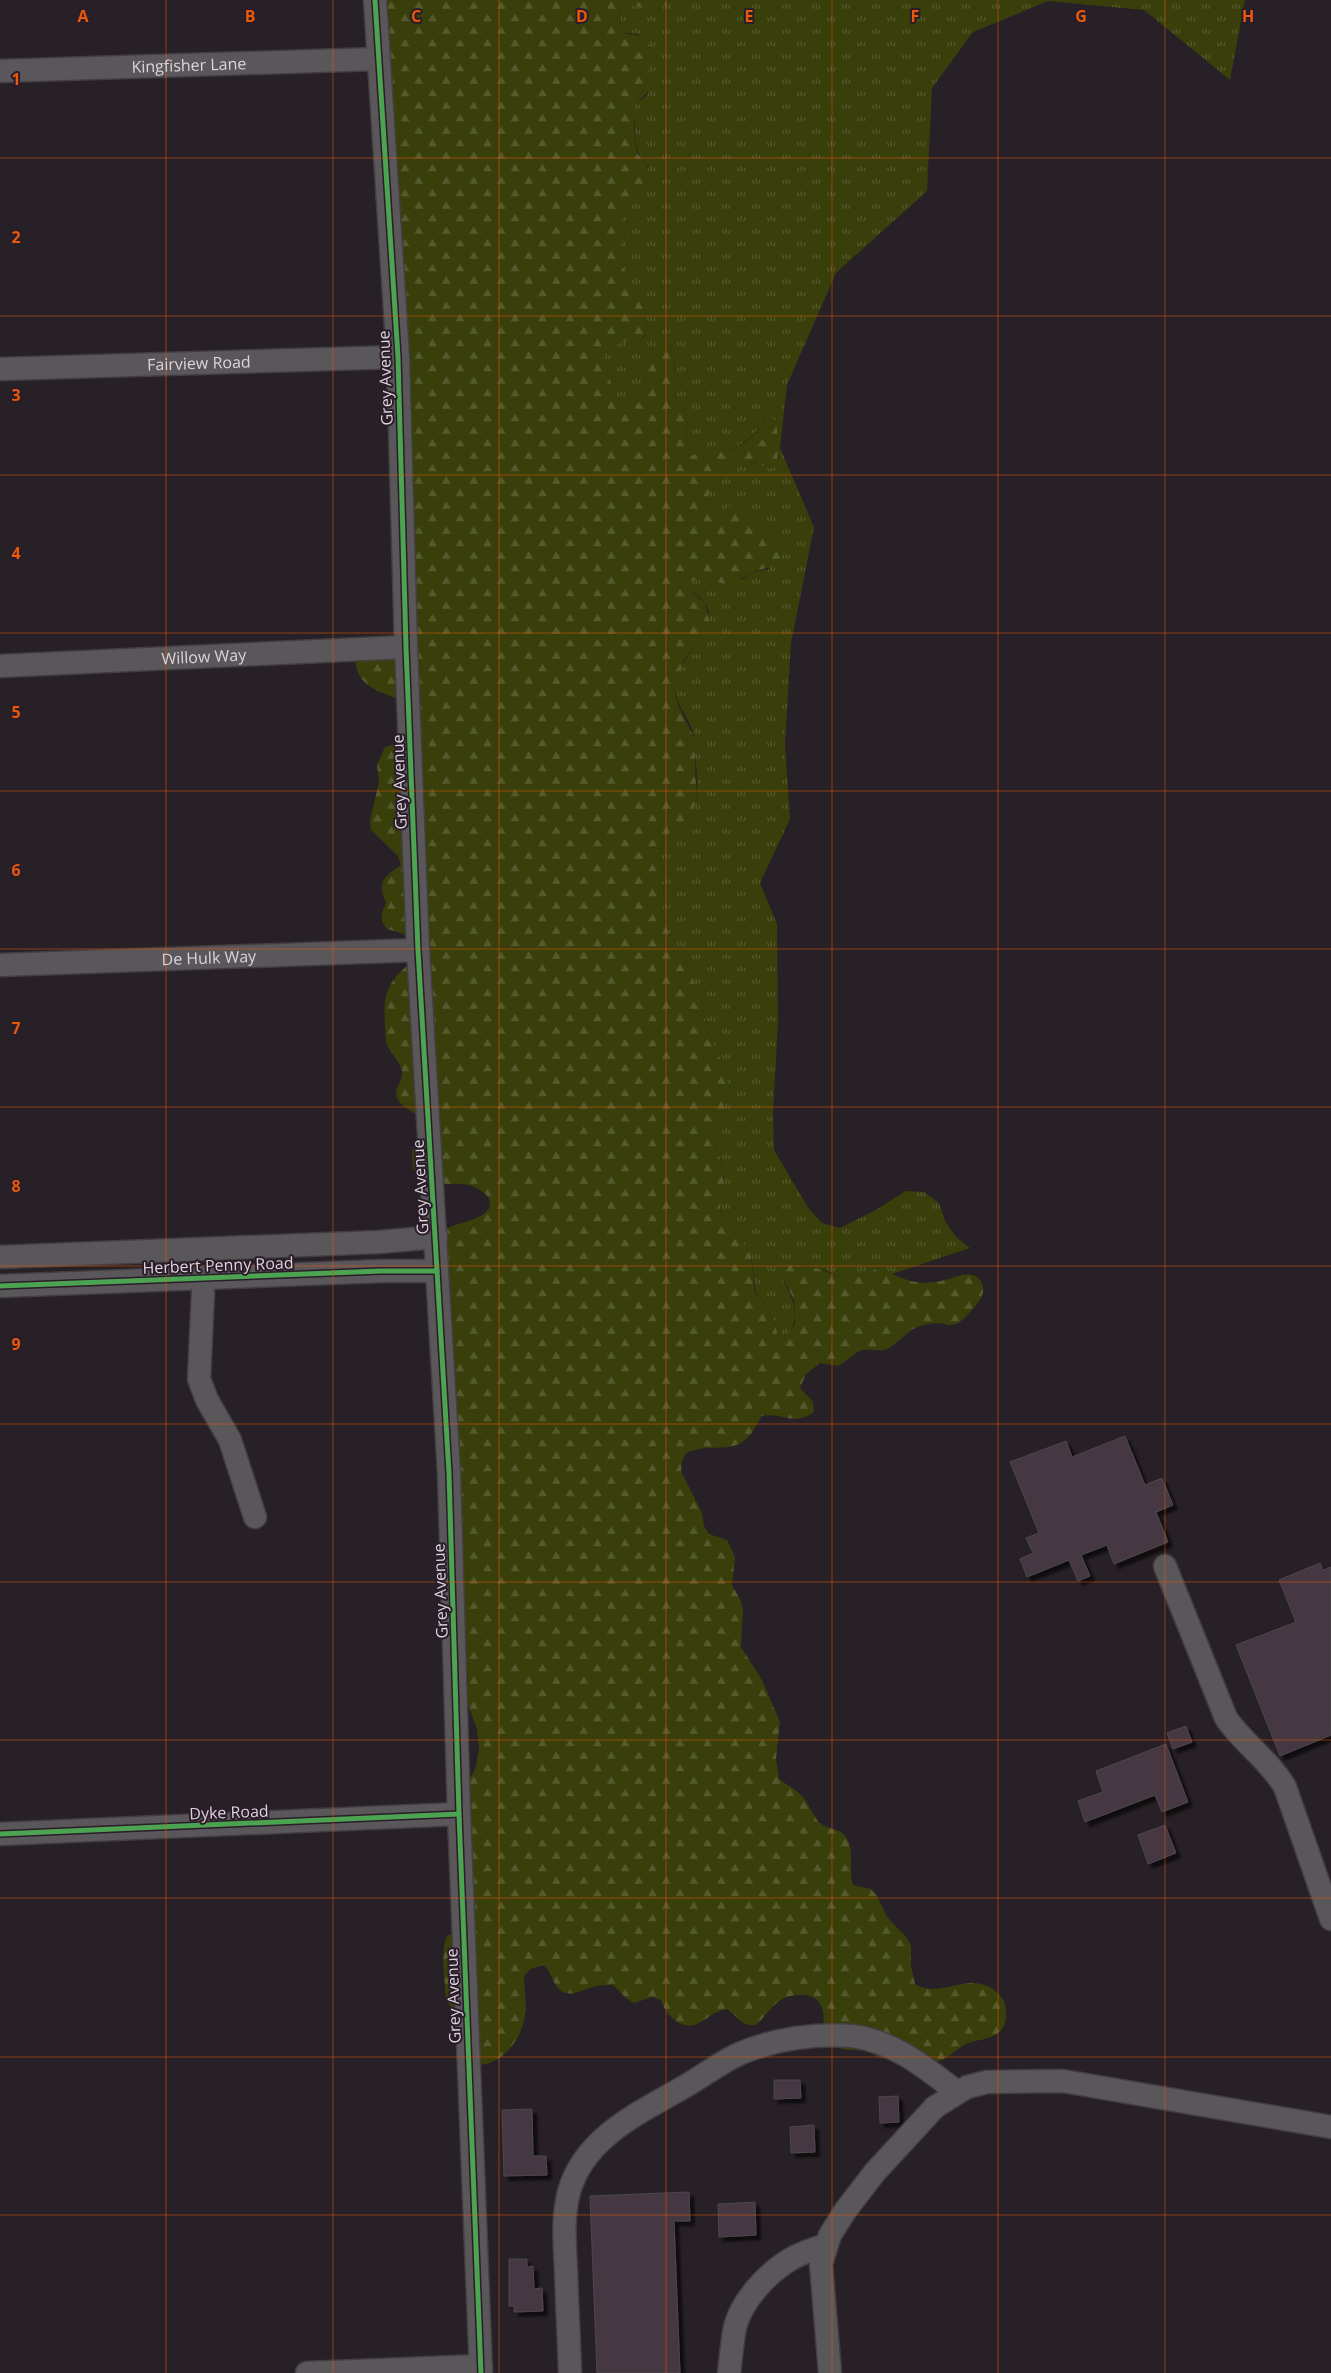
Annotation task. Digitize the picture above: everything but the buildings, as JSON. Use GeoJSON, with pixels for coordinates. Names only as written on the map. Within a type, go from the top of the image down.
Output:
{"type":"FeatureCollection","features":[{"type":"Feature","properties":{"kind":"street","name":"Grey Avenue"},"geometry":{"type":"LineString","coordinates":[[375,0],[377,59],[398,357],[406,647],[418,950],[449,1473],[459,1814],[481,2370]]}},
{"type":"Feature","properties":{"kind":"street","name":"Kingfisher Lane"},"geometry":{"type":"LineString","coordinates":[[0,71],[377,59]]}},
{"type":"Feature","properties":{"kind":"street","name":"Fairview Road"},"geometry":{"type":"LineString","coordinates":[[0,369],[398,357]]}},
{"type":"Feature","properties":{"kind":"street","name":"Willow Way"},"geometry":{"type":"LineString","coordinates":[[0,666],[406,647]]}},
{"type":"Feature","properties":{"kind":"street","name":"De Hulk Way"},"geometry":{"type":"LineString","coordinates":[[0,965],[418,950]]}},
{"type":"Feature","properties":{"kind":"street","name":"Herbert Penny Road"},"geometry":{"type":"LineString","coordinates":[[0,1256],[379,1242],[436,1237]]}},
{"type":"Feature","properties":{"kind":"street","name":"Herbert Penny Road"},"geometry":{"type":"LineString","coordinates":[[0,1286],[436,1271]]}},
{"type":"Feature","properties":{"kind":"street"},"geometry":{"type":"LineString","coordinates":[[202,1278],[199,1379],[206,1400],[230,1440],[237,1457],[255,1517]]}},
{"type":"Feature","properties":{"kind":"street"},"geometry":{"type":"LineString","coordinates":[[1165,1566],[1226,1718],[1241,1739],[1279,1777],[1285,1788],[1331,1919]]}},
{"type":"Feature","properties":{"kind":"street","name":"Dyke Road"},"geometry":{"type":"LineString","coordinates":[[0,1834],[459,1814]]}},
{"type":"Feature","properties":{"kind":"street"},"geometry":{"type":"LineString","coordinates":[[570,2373],[564,2222],[569,2192],[582,2163],[603,2139],[627,2121],[740,2053],[815,2035],[854,2037],[893,2048],[919,2063],[956,2092]]}},
{"type":"Feature","properties":{"kind":"street"},"geometry":{"type":"LineString","coordinates":[[830,2373],[821,2264],[825,2246],[845,2211],[876,2172],[934,2107],[956,2092],[987,2082],[1062,2081],[1331,2127]]}},
{"type":"Feature","properties":{"kind":"street"},"geometry":{"type":"LineString","coordinates":[[729,2373],[735,2326],[741,2311],[754,2293],[766,2278],[780,2266],[794,2257],[825,2246]]}},
{"type":"Feature","properties":{"kind":"street"},"geometry":{"type":"LineString","coordinates":[[307,2373],[481,2370]]}},
{"type":"Feature","properties":{"kind":"green space"},"geometry":{"type":"Polygon","coordinates":[[[380,0],[670,0],[657,11],[629,5],[620,6],[621,33],[645,38],[652,53],[646,59],[653,85],[634,108],[637,151],[647,166],[647,181],[621,223],[624,227],[625,236],[620,257],[620,262],[641,300],[647,321],[646,331],[642,340],[620,343],[610,347],[603,357],[616,396],[623,404],[635,404],[643,400],[648,359],[651,351],[663,340],[673,353],[675,395],[687,414],[686,445],[689,456],[707,449],[725,450],[734,448],[751,437],[770,416],[777,422],[778,467],[769,468],[743,460],[730,468],[718,480],[709,494],[706,509],[715,514],[723,512],[730,506],[741,508],[749,512],[760,529],[776,536],[785,548],[777,565],[750,573],[735,583],[726,584],[698,579],[690,582],[691,591],[705,603],[709,620],[706,630],[684,660],[677,677],[676,696],[679,707],[696,741],[695,770],[697,795],[695,804],[686,821],[671,831],[662,846],[660,856],[664,884],[662,913],[668,931],[691,973],[702,1003],[707,1031],[723,1065],[728,1083],[723,1118],[716,1136],[716,1146],[724,1172],[720,1209],[722,1217],[741,1239],[751,1256],[755,1293],[770,1312],[778,1335],[784,1339],[795,1324],[794,1302],[783,1277],[786,1269],[791,1264],[805,1265],[844,1280],[880,1268],[904,1279],[927,1283],[962,1275],[972,1275],[980,1280],[983,1291],[976,1305],[960,1322],[950,1325],[938,1323],[920,1326],[886,1349],[860,1351],[838,1366],[820,1363],[806,1374],[800,1388],[813,1402],[814,1412],[794,1419],[769,1415],[761,1416],[753,1431],[745,1440],[737,1445],[698,1449],[686,1453],[682,1461],[681,1471],[702,1513],[704,1526],[709,1534],[727,1540],[735,1557],[732,1585],[741,1601],[743,1610],[741,1647],[762,1680],[780,1722],[776,1758],[779,1779],[804,1798],[821,1824],[845,1835],[851,1850],[853,1885],[871,1889],[877,1896],[887,1917],[907,1938],[911,1946],[911,1966],[915,1984],[924,1988],[934,1989],[970,1983],[980,1984],[995,1991],[1005,2003],[1006,2020],[999,2033],[964,2045],[947,2058],[939,2061],[928,2062],[895,2057],[882,2058],[860,2050],[839,2048],[827,2038],[824,2028],[823,2010],[820,2003],[808,1996],[786,1997],[771,2008],[756,2025],[742,2022],[726,2009],[691,2026],[674,2020],[666,2011],[661,2000],[652,1997],[634,2003],[613,1985],[595,1986],[571,1994],[563,1992],[559,1989],[544,1965],[530,1969],[524,1976],[525,2015],[523,2025],[514,2043],[508,2051],[492,2062],[483,2065],[473,2065],[457,2015],[446,2000],[443,1963],[444,1945],[447,1936],[456,1932],[453,1864],[447,1828],[449,1819],[476,1767],[479,1748],[477,1729],[467,1702],[468,1674],[447,1644],[441,1232],[480,1216],[490,1207],[489,1198],[470,1185],[433,1182],[424,1178],[413,1169],[412,1150],[426,1137],[425,1121],[403,1105],[396,1096],[402,1072],[400,1065],[387,1045],[386,1038],[385,1006],[388,990],[396,977],[411,963],[414,937],[387,929],[382,921],[382,912],[386,903],[382,890],[383,881],[401,865],[398,856],[371,830],[370,820],[379,782],[377,765],[385,747],[403,742],[399,700],[376,690],[364,682],[357,668],[355,658],[389,645],[400,629],[380,205],[376,197],[380,178],[380,0]]]}},
{"type":"Feature","properties":{"kind":"green space"},"geometry":{"type":"Polygon","coordinates":[[[670,0],[1245,0],[1230,80],[1144,10],[1048,1],[973,32],[932,88],[927,191],[836,273],[787,385],[780,448],[814,527],[791,643],[785,744],[790,819],[760,883],[777,924],[778,1023],[773,1111],[774,1150],[809,1209],[822,1223],[840,1228],[874,1211],[906,1191],[924,1192],[939,1203],[945,1221],[956,1237],[970,1248],[892,1274],[880,1268],[844,1280],[828,1271],[800,1264],[783,1281],[791,1296],[795,1310],[793,1325],[784,1339],[778,1335],[770,1312],[756,1293],[751,1256],[741,1239],[722,1217],[720,1208],[724,1172],[716,1145],[716,1136],[723,1118],[723,1065],[707,1031],[702,1003],[691,973],[668,931],[662,913],[664,884],[660,856],[662,846],[671,831],[686,821],[697,796],[693,731],[676,694],[677,678],[681,666],[708,622],[708,611],[703,601],[691,591],[690,582],[698,579],[726,584],[743,579],[750,573],[769,569],[774,534],[760,529],[754,518],[723,512],[714,514],[706,509],[709,494],[718,480],[730,468],[743,460],[769,468],[779,458],[776,450],[777,422],[769,417],[750,437],[733,448],[727,450],[707,449],[689,456],[686,445],[687,414],[675,395],[673,353],[663,340],[651,351],[648,359],[643,400],[635,404],[623,404],[615,396],[603,357],[606,351],[614,345],[642,340],[646,331],[647,321],[641,300],[620,262],[619,253],[625,236],[621,223],[648,167],[637,148],[633,115],[635,105],[648,94],[639,34],[621,33],[620,6],[629,5],[657,11],[670,0]]]}},
{"type":"Feature","properties":{"kind":"cycle path"},"geometry":{"type":"LineString","coordinates":[[375,0],[398,357],[406,647],[418,950],[449,1473],[459,1814],[481,2373]]}},
{"type":"Feature","properties":{"kind":"cycle path"},"geometry":{"type":"LineString","coordinates":[[0,1286],[381,1271],[437,1271]]}},
{"type":"Feature","properties":{"kind":"cycle path"},"geometry":{"type":"LineString","coordinates":[[0,1834],[459,1814]]}}]}
